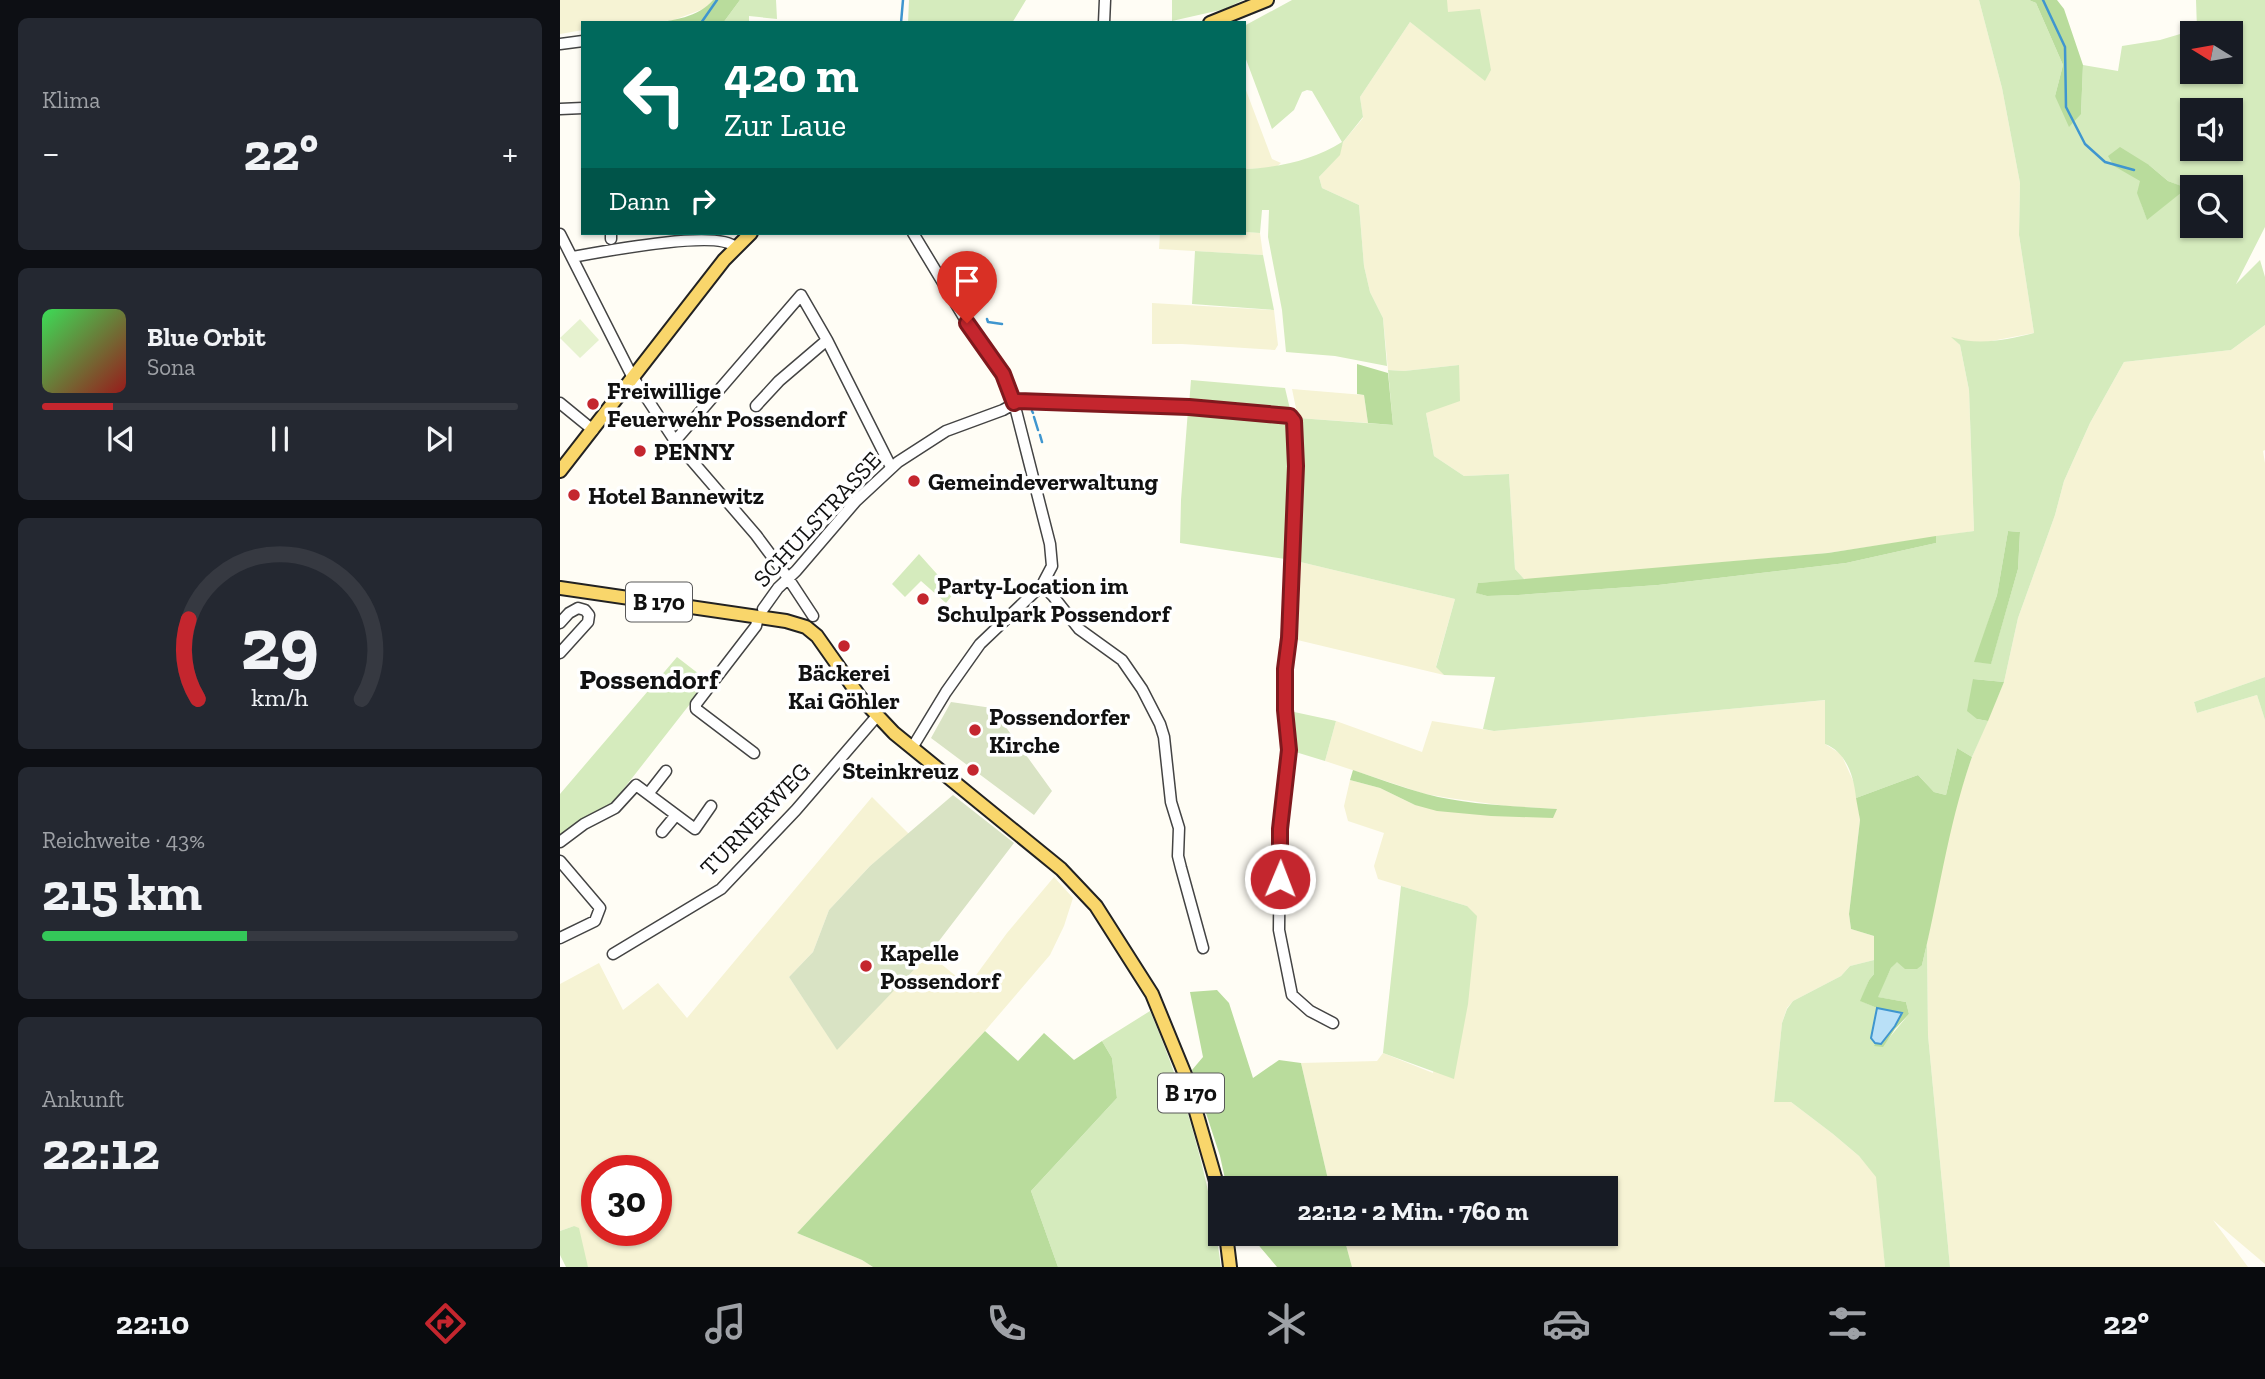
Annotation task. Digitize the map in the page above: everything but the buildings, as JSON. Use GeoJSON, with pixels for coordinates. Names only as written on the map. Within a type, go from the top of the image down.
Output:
{"type":"FeatureCollection","features":[{"type":"Feature","properties":{"kind":"main road"},"geometry":{"type":"LineString","coordinates":[[1215,21],[1267,0]]}},
{"type":"Feature","properties":{"kind":"main road"},"geometry":{"type":"LineString","coordinates":[[560,471],[735,247],[749,235]]}},
{"type":"Feature","properties":{"kind":"main road","name":"B 170"},"geometry":{"type":"LineString","coordinates":[[560,588],[760,613],[806,628],[817,636],[877,716],[912,748],[1061,869],[1096,906],[1152,994],[1186,1077],[1215,1176]]}},
{"type":"Feature","properties":{"kind":"main road"},"geometry":{"type":"LineString","coordinates":[[1227,1246],[1230,1267]]}},
{"type":"Feature","properties":{"kind":"street"},"geometry":{"type":"LineString","coordinates":[[1104,21],[1105,0]]}},
{"type":"Feature","properties":{"kind":"street"},"geometry":{"type":"LineString","coordinates":[[560,44],[581,41]]}},
{"type":"Feature","properties":{"kind":"street"},"geometry":{"type":"LineString","coordinates":[[560,109],[581,108]]}},
{"type":"Feature","properties":{"kind":"street"},"geometry":{"type":"LineString","coordinates":[[560,234],[632,376],[675,441],[756,536],[813,616]]}},
{"type":"Feature","properties":{"kind":"street"},"geometry":{"type":"LineString","coordinates":[[912,748],[946,692],[981,644],[1042,585],[1052,566],[1050,544],[1014,403],[1003,374],[979,343],[914,235]]}},
{"type":"Feature","properties":{"kind":"street"},"geometry":{"type":"LineString","coordinates":[[572,257],[664,242],[726,241],[735,247]]}},
{"type":"Feature","properties":{"kind":"street"},"geometry":{"type":"LineString","coordinates":[[675,441],[801,295],[827,340],[891,467]]}},
{"type":"Feature","properties":{"kind":"street"},"geometry":{"type":"LineString","coordinates":[[756,405],[779,381],[827,340]]}},
{"type":"Feature","properties":{"kind":"street"},"geometry":{"type":"LineString","coordinates":[[560,403],[593,430]]}},
{"type":"Feature","properties":{"kind":"street"},"geometry":{"type":"LineString","coordinates":[[1014,403],[1189,407],[1290,416],[1295,428],[1296,466],[1289,638],[1285,669],[1289,750],[1280,829],[1279,930],[1292,995],[1310,1011],[1333,1023]]}},
{"type":"Feature","properties":{"kind":"street","name":"SCHULSTRASSE"},"geometry":{"type":"LineString","coordinates":[[754,753],[696,709],[696,704],[756,626],[760,613],[860,496],[891,467],[946,431],[1003,410],[1014,403]]}},
{"type":"Feature","properties":{"kind":"street"},"geometry":{"type":"LineString","coordinates":[[1042,585],[1079,629],[1122,660],[1142,689],[1160,724],[1164,737],[1171,802],[1179,828],[1178,856],[1203,948]]}},
{"type":"Feature","properties":{"kind":"street"},"geometry":{"type":"LineString","coordinates":[[560,623],[578,608],[589,615],[588,622],[560,653]]}},
{"type":"Feature","properties":{"kind":"street","name":"TURNERWEG"},"geometry":{"type":"LineString","coordinates":[[614,954],[721,889],[787,820],[877,716]]}},
{"type":"Feature","properties":{"kind":"street"},"geometry":{"type":"LineString","coordinates":[[648,794],[666,771]]}},
{"type":"Feature","properties":{"kind":"street"},"geometry":{"type":"LineString","coordinates":[[560,842],[584,824],[615,808],[636,785],[695,829],[711,806]]}},
{"type":"Feature","properties":{"kind":"street"},"geometry":{"type":"LineString","coordinates":[[662,832],[676,815]]}},
{"type":"Feature","properties":{"kind":"street"},"geometry":{"type":"LineString","coordinates":[[560,862],[600,908],[595,921],[560,937]]}},
{"type":"Feature","properties":{"kind":"shaded area"},"geometry":{"type":"Polygon","coordinates":[[[560,0],[713,0],[706,8],[671,21],[581,21],[581,30],[560,34],[560,0]]]}},
{"type":"Feature","properties":{"kind":"shaded area"},"geometry":{"type":"Polygon","coordinates":[[[1447,0],[1979,0],[2002,88],[2020,183],[2019,235],[2034,333],[1981,343],[1953,338],[1960,345],[1969,390],[1974,531],[1828,553],[1525,580],[1515,569],[1509,474],[1464,476],[1434,456],[1426,413],[1459,365],[1404,371],[1388,370],[1383,318],[1370,292],[1364,266],[1359,205],[1322,188],[1319,177],[1339,155],[1343,142],[1363,118],[1360,97],[1410,22],[1485,80],[1447,12],[1447,0]]]}},
{"type":"Feature","properties":{"kind":"shaded area"},"geometry":{"type":"Polygon","coordinates":[[[1246,90],[1272,159],[1281,163],[1275,168],[1246,169],[1246,90]]]}},
{"type":"Feature","properties":{"kind":"shaded area"},"geometry":{"type":"Polygon","coordinates":[[[1246,232],[1260,233],[1263,255],[1159,249],[1160,235],[1246,235],[1246,232]]]}},
{"type":"Feature","properties":{"kind":"shaded area"},"geometry":{"type":"Polygon","coordinates":[[[1152,303],[1274,310],[1278,345],[1275,350],[1152,344],[1152,303]]]}},
{"type":"Feature","properties":{"kind":"shaded area"},"geometry":{"type":"Polygon","coordinates":[[[2265,325],[2265,677],[2194,702],[2197,713],[2257,695],[2265,720],[2265,1264],[2213,1220],[2248,1267],[1950,1267],[1928,1035],[1927,943],[1941,867],[1959,795],[2004,682],[2018,618],[2055,515],[2064,481],[2090,423],[2124,362],[2231,350],[2265,325]]]}},
{"type":"Feature","properties":{"kind":"shaded area"},"geometry":{"type":"Polygon","coordinates":[[[1292,389],[1364,395],[1368,423],[1298,418],[1292,389]]]}},
{"type":"Feature","properties":{"kind":"shaded area"},"geometry":{"type":"Polygon","coordinates":[[[1292,560],[1455,599],[1436,666],[1444,675],[1289,638],[1292,560]]]}},
{"type":"Feature","properties":{"kind":"shaded area"},"geometry":{"type":"Polygon","coordinates":[[[1826,700],[1825,744],[1841,754],[1855,785],[1860,820],[1849,914],[1851,929],[1874,936],[1874,960],[1850,966],[1841,976],[1793,1001],[1787,1008],[1782,1023],[1774,1102],[1791,1102],[1859,1156],[1877,1177],[1885,1267],[1352,1267],[1346,1246],[1618,1246],[1618,1176],[1327,1176],[1301,1063],[1377,1061],[1383,1053],[1433,1073],[1467,906],[1378,879],[1374,866],[1384,833],[1348,821],[1344,806],[1350,780],[1380,788],[1415,805],[1556,809],[1506,806],[1425,794],[1325,761],[1336,721],[1422,752],[1432,721],[1494,731],[1826,700]]]}},
{"type":"Feature","properties":{"kind":"shaded area"},"geometry":{"type":"Polygon","coordinates":[[[872,797],[909,834],[870,866],[829,910],[813,952],[789,977],[837,1049],[929,954],[968,986],[1007,933],[1054,877],[1073,898],[1064,926],[1050,955],[985,1031],[797,1233],[873,1267],[588,1267],[574,1226],[560,1231],[560,984],[599,963],[623,1010],[658,983],[687,1018],[872,797]]]}},
{"type":"Feature","properties":{"kind":"green space"},"geometry":{"type":"Polygon","coordinates":[[[713,0],[740,0],[724,21],[664,21],[693,14],[713,0]]]}},
{"type":"Feature","properties":{"kind":"green space"},"geometry":{"type":"Polygon","coordinates":[[[740,0],[776,0],[777,19],[749,16],[749,21],[724,21],[740,0]]]}},
{"type":"Feature","properties":{"kind":"green space"},"geometry":{"type":"Polygon","coordinates":[[[909,0],[1026,0],[1013,21],[908,21],[909,0]]]}},
{"type":"Feature","properties":{"kind":"green space"},"geometry":{"type":"Polygon","coordinates":[[[1172,0],[1243,0],[1225,9],[1172,21],[1172,0]]]}},
{"type":"Feature","properties":{"kind":"green space"},"geometry":{"type":"Polygon","coordinates":[[[1292,0],[1447,0],[1448,12],[1480,9],[1491,70],[1485,81],[1410,22],[1360,97],[1363,117],[1343,142],[1340,155],[1319,177],[1322,188],[1359,205],[1364,266],[1370,292],[1383,318],[1387,366],[1335,356],[1286,352],[1282,310],[1268,237],[1269,210],[1262,210],[1260,233],[1246,232],[1246,169],[1295,162],[1320,154],[1342,142],[1312,91],[1307,90],[1302,92],[1294,110],[1272,129],[1246,59],[1246,25],[1292,0]]]}},
{"type":"Feature","properties":{"kind":"green space"},"geometry":{"type":"Polygon","coordinates":[[[1979,0],[2029,0],[2036,3],[2063,65],[2055,96],[2081,114],[2083,65],[2118,71],[2122,46],[2180,34],[2180,84],[2244,84],[2244,21],[2197,21],[2196,0],[2265,0],[2265,227],[2236,284],[2260,260],[2265,277],[2265,325],[2231,350],[2124,362],[2090,423],[2064,481],[2055,515],[2018,618],[2004,682],[1973,679],[1977,719],[1988,721],[1972,757],[1957,748],[1946,795],[1934,792],[1918,775],[1856,798],[1853,781],[1844,759],[1825,744],[1825,700],[1494,731],[1483,729],[1495,677],[1444,675],[1436,667],[1455,599],[1292,560],[1180,543],[1188,410],[1280,418],[1290,424],[1299,465],[1298,418],[1393,425],[1388,370],[1404,371],[1459,365],[1460,401],[1426,413],[1434,456],[1464,476],[1509,474],[1515,569],[1525,580],[1478,583],[1477,593],[1487,596],[1518,595],[1658,585],[1846,563],[1936,543],[1936,536],[1974,531],[1969,390],[1960,345],[1951,337],[1982,342],[2034,333],[2019,235],[2020,183],[2002,88],[1979,0]],[[2008,531],[1997,595],[1975,662],[1991,663],[2018,569],[2020,532],[2008,531]]]}},
{"type":"Feature","properties":{"kind":"green space"},"geometry":{"type":"Polygon","coordinates":[[[2029,0],[2057,0],[2064,9],[2083,65],[2081,114],[2069,127],[2055,96],[2063,65],[2036,3],[2029,0]]]}},
{"type":"Feature","properties":{"kind":"green space"},"geometry":{"type":"Polygon","coordinates":[[[2120,147],[2168,181],[2180,185],[2180,194],[2147,220],[2137,193],[2140,181],[2114,166],[2108,156],[2120,147]]]}},
{"type":"Feature","properties":{"kind":"green space"},"geometry":{"type":"Polygon","coordinates":[[[1195,251],[1263,255],[1274,310],[1192,304],[1195,251]]]}},
{"type":"Feature","properties":{"kind":"green space"},"geometry":{"type":"Polygon","coordinates":[[[580,319],[599,340],[580,358],[560,338],[580,319]]]}},
{"type":"Feature","properties":{"kind":"green space"},"geometry":{"type":"Polygon","coordinates":[[[1357,364],[1388,373],[1393,425],[1368,423],[1364,395],[1357,394],[1357,364]]]}},
{"type":"Feature","properties":{"kind":"green space"},"geometry":{"type":"Polygon","coordinates":[[[1191,380],[1285,388],[1290,409],[1287,414],[1189,405],[1191,380]]]}},
{"type":"Feature","properties":{"kind":"green space"},"geometry":{"type":"Polygon","coordinates":[[[2008,531],[2020,532],[2018,569],[1991,664],[1974,662],[1997,595],[2008,531]]]}},
{"type":"Feature","properties":{"kind":"green space"},"geometry":{"type":"Polygon","coordinates":[[[1936,536],[1936,543],[1846,563],[1658,585],[1518,595],[1487,596],[1476,593],[1478,583],[1828,553],[1936,536]]]}},
{"type":"Feature","properties":{"kind":"green space"},"geometry":{"type":"Polygon","coordinates":[[[919,554],[954,593],[946,603],[921,581],[905,597],[892,584],[919,554]]]}},
{"type":"Feature","properties":{"kind":"green space"},"geometry":{"type":"Polygon","coordinates":[[[677,657],[708,681],[611,805],[560,836],[560,794],[677,657]]]}},
{"type":"Feature","properties":{"kind":"green space"},"geometry":{"type":"Polygon","coordinates":[[[2265,677],[2265,720],[2257,695],[2197,713],[2194,702],[2265,677]]]}},
{"type":"Feature","properties":{"kind":"green space"},"geometry":{"type":"Polygon","coordinates":[[[1973,679],[2004,682],[1988,721],[1977,719],[1967,711],[1973,679]]]}},
{"type":"Feature","properties":{"kind":"green space"},"geometry":{"type":"Polygon","coordinates":[[[951,702],[992,708],[1052,791],[1034,815],[931,738],[951,702]]]}},
{"type":"Feature","properties":{"kind":"green space"},"geometry":{"type":"Polygon","coordinates":[[[1285,710],[1336,721],[1325,761],[1289,750],[1285,710]]]}},
{"type":"Feature","properties":{"kind":"green space"},"geometry":{"type":"Polygon","coordinates":[[[1957,748],[1972,757],[1950,835],[1922,965],[1917,969],[1905,969],[1897,962],[1891,968],[1878,997],[1906,1002],[1909,1014],[1883,1047],[1874,1046],[1875,1043],[1881,1044],[1902,1013],[1860,1001],[1874,974],[1874,936],[1851,929],[1849,914],[1860,820],[1856,798],[1918,775],[1934,792],[1946,795],[1957,748]]]}},
{"type":"Feature","properties":{"kind":"green space"},"geometry":{"type":"Polygon","coordinates":[[[1353,770],[1442,798],[1557,809],[1553,818],[1437,811],[1415,805],[1380,788],[1350,780],[1353,770]]]}},
{"type":"Feature","properties":{"kind":"green space"},"geometry":{"type":"Polygon","coordinates":[[[953,795],[1014,843],[929,954],[837,1050],[789,977],[813,952],[829,910],[870,866],[953,795]]]}},
{"type":"Feature","properties":{"kind":"green space"},"geometry":{"type":"Polygon","coordinates":[[[1401,886],[1467,906],[1477,916],[1468,1004],[1454,1079],[1383,1053],[1401,886]]]}},
{"type":"Feature","properties":{"kind":"green space"},"geometry":{"type":"Polygon","coordinates":[[[1927,943],[1928,1035],[1950,1267],[1885,1267],[1876,1177],[1859,1156],[1791,1102],[1774,1102],[1782,1023],[1793,1001],[1841,976],[1850,966],[1874,960],[1874,974],[1861,1001],[1877,1008],[1871,1038],[1874,1046],[1884,1044],[1909,1014],[1906,1002],[1877,997],[1897,961],[1922,965],[1927,943]]]}},
{"type":"Feature","properties":{"kind":"green space"},"geometry":{"type":"Polygon","coordinates":[[[1217,990],[1229,1003],[1253,1078],[1279,1060],[1301,1063],[1327,1176],[1224,1176],[1192,1070],[1203,1057],[1190,992],[1217,990]]]}},
{"type":"Feature","properties":{"kind":"green space"},"geometry":{"type":"Polygon","coordinates":[[[1150,1011],[1195,1136],[1208,1192],[1208,1246],[1218,1246],[1221,1267],[1058,1267],[1031,1191],[1117,1098],[1112,1058],[1102,1041],[1150,1011]]]}},
{"type":"Feature","properties":{"kind":"green space"},"geometry":{"type":"Polygon","coordinates":[[[985,1031],[1018,1061],[1044,1033],[1074,1060],[1102,1041],[1112,1058],[1117,1098],[1031,1191],[1058,1267],[873,1267],[797,1233],[985,1031]]]}},
{"type":"Feature","properties":{"kind":"green space"},"geometry":{"type":"Polygon","coordinates":[[[574,1226],[579,1228],[588,1267],[566,1267],[560,1255],[560,1231],[574,1226]]]}},
{"type":"Feature","properties":{"kind":"green space"},"geometry":{"type":"Polygon","coordinates":[[[1259,1246],[1346,1246],[1352,1267],[1277,1267],[1259,1246]]]}},
{"type":"Feature","properties":{"kind":"water"},"geometry":{"type":"Polygon","coordinates":[[[1877,1008],[1902,1013],[1881,1044],[1875,1043],[1871,1038],[1877,1008]]]}},
{"type":"Feature","properties":{"kind":"waterway"},"geometry":{"type":"LineString","coordinates":[[702,21],[717,0]]}},
{"type":"Feature","properties":{"kind":"waterway"},"geometry":{"type":"LineString","coordinates":[[901,21],[903,0]]}},
{"type":"Feature","properties":{"kind":"waterway"},"geometry":{"type":"LineString","coordinates":[[2043,0],[2065,47],[2066,107],[2085,144],[2105,162],[2134,170]]}},
{"type":"Feature","properties":{"kind":"waterway"},"geometry":{"type":"LineString","coordinates":[[973,270],[981,281]]}},
{"type":"Feature","properties":{"kind":"waterway"},"geometry":{"type":"LineString","coordinates":[[978,305],[976,299],[980,286]]}},
{"type":"Feature","properties":{"kind":"waterway"},"geometry":{"type":"LineString","coordinates":[[987,319],[988,322],[1002,324]]}},
{"type":"Feature","properties":{"kind":"waterway"},"geometry":{"type":"LineString","coordinates":[[1034,417],[1038,430]]}},
{"type":"Feature","properties":{"kind":"waterway"},"geometry":{"type":"LineString","coordinates":[[1040,435],[1042,442]]}},
{"type":"Feature","properties":{"kind":"place","name":"Freiwillige Feuerwehr Possendorf"},"geometry":{"type":"Point","coordinates":[593,404]}},
{"type":"Feature","properties":{"kind":"place","name":"PENNY"},"geometry":{"type":"Point","coordinates":[640,451]}},
{"type":"Feature","properties":{"kind":"place","name":"Gemeindeverwaltung"},"geometry":{"type":"Point","coordinates":[914,481]}},
{"type":"Feature","properties":{"kind":"place","name":"Hotel Bannewitz"},"geometry":{"type":"Point","coordinates":[574,495]}},
{"type":"Feature","properties":{"kind":"place","name":"Party-Location im Schulpark Possendorf"},"geometry":{"type":"Point","coordinates":[923,599]}},
{"type":"Feature","properties":{"kind":"place","name":"Bäckerei Kai Göhler"},"geometry":{"type":"Point","coordinates":[844,646]}},
{"type":"Feature","properties":{"kind":"place","name":"Possendorfer Kirche"},"geometry":{"type":"Point","coordinates":[975,730]}},
{"type":"Feature","properties":{"kind":"place","name":"Steinkreuz"},"geometry":{"type":"Point","coordinates":[973,770]}},
{"type":"Feature","properties":{"kind":"place","name":"Kapelle Possendorf"},"geometry":{"type":"Point","coordinates":[866,966]}},
{"type":"Feature","properties":{"kind":"district","name":"Possendorf"},"geometry":{"type":"Point","coordinates":[649,679]}},
{"type":"Feature","properties":{"kind":"route"},"geometry":{"type":"LineString","coordinates":[[967,323],[1003,374],[1014,403],[1189,407],[1290,416],[1294,421],[1296,466],[1289,638],[1285,669],[1289,750],[1280,829],[1280,879]]}}]}
